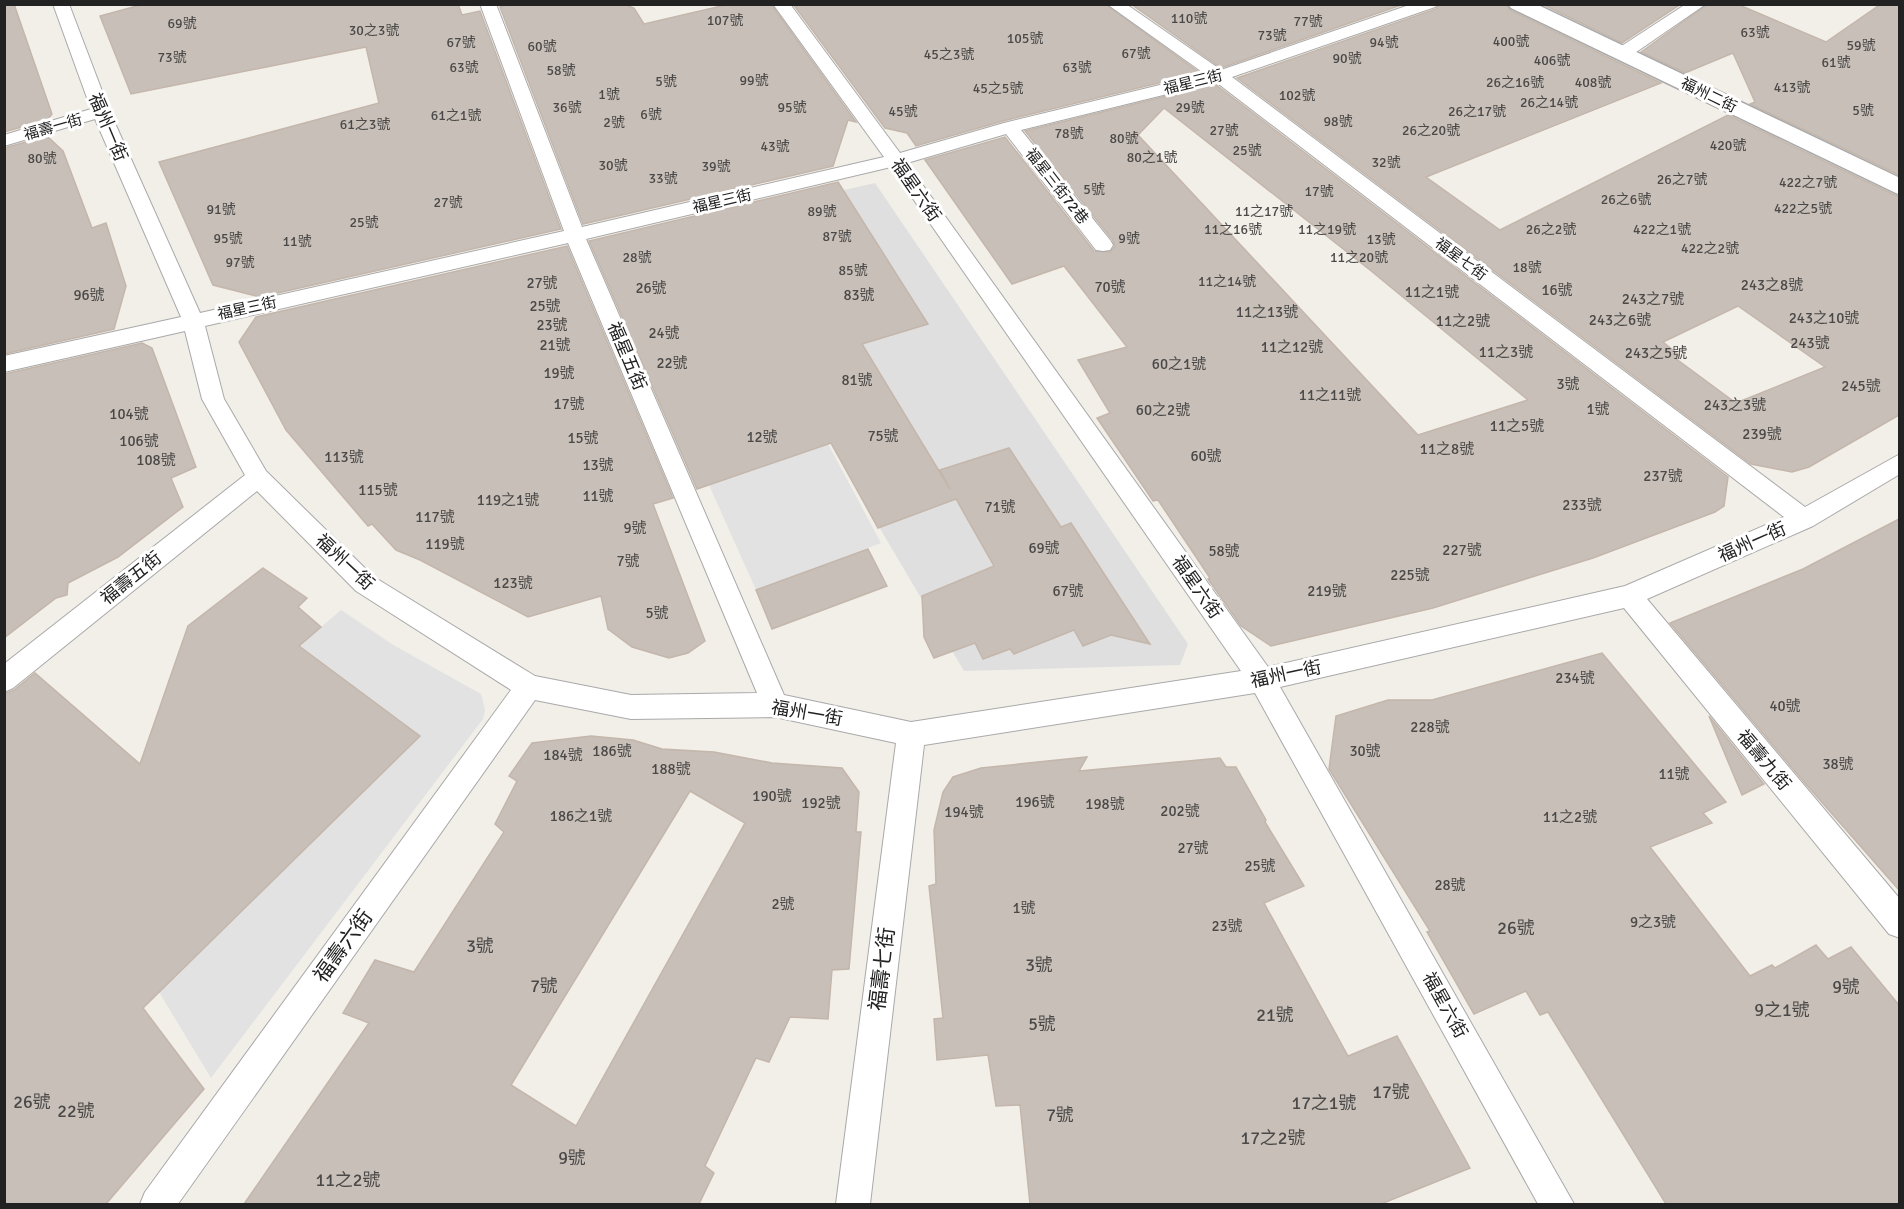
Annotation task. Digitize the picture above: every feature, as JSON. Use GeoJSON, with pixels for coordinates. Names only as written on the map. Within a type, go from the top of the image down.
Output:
{"type":"FeatureCollection","features":[{"type":"Feature","properties":{"kind":"street","name":"福州二街"},"geometry":{"type":"LineString","coordinates":[[1518,4],[1899,188]]}},
{"type":"Feature","properties":{"kind":"lane","name":"福州一街"},"geometry":{"type":"LineString","coordinates":[[61,4],[101,112],[193,320],[213,399],[258,477],[365,584],[529,687],[631,707],[775,705],[911,734],[1262,680],[1629,596],[1804,519],[1899,463]]}},
{"type":"Feature","properties":{"kind":"lane","name":"福星五街"},"geometry":{"type":"LineString","coordinates":[[488,4],[575,235],[775,705]]}},
{"type":"Feature","properties":{"kind":"lane","name":"福星六街"},"geometry":{"type":"LineString","coordinates":[[781,4],[896,160],[1262,680],[1557,1204]]}},
{"type":"Feature","properties":{"kind":"lane","name":"福星七街"},"geometry":{"type":"LineString","coordinates":[[1115,4],[1220,76],[1804,519]]}},
{"type":"Feature","properties":{"kind":"lane","name":"福星三街"},"geometry":{"type":"LineString","coordinates":[[5,364],[896,160],[1010,127],[1220,76],[1429,4]]}},
{"type":"Feature","properties":{"kind":"lane"},"geometry":{"type":"LineString","coordinates":[[1623,53],[1698,4]]}},
{"type":"Feature","properties":{"kind":"lane","name":"福壽一街"},"geometry":{"type":"LineString","coordinates":[[4,141],[101,112]]}},
{"type":"Feature","properties":{"kind":"lane","name":"福星三街72巷"},"geometry":{"type":"LineString","coordinates":[[1010,127],[1103,245]]}},
{"type":"Feature","properties":{"kind":"lane","name":"福壽五街"},"geometry":{"type":"LineString","coordinates":[[4,680],[258,477]]}},
{"type":"Feature","properties":{"kind":"lane","name":"福壽九街"},"geometry":{"type":"LineString","coordinates":[[1629,596],[1899,923]]}},
{"type":"Feature","properties":{"kind":"lane","name":"福壽六街"},"geometry":{"type":"LineString","coordinates":[[158,1204],[529,687]]}},
{"type":"Feature","properties":{"kind":"lane","name":"福壽七街"},"geometry":{"type":"LineString","coordinates":[[853,1204],[911,734]]}},
{"type":"Feature","properties":{"kind":"shaded area"},"geometry":{"type":"Polygon","coordinates":[[[875,183],[1188,644],[1180,665],[964,671],[700,223],[875,183]]]}},
{"type":"Feature","properties":{"kind":"shaded area"},"geometry":{"type":"Polygon","coordinates":[[[828,444],[881,543],[756,590],[709,485],[828,444]]]}},
{"type":"Feature","properties":{"kind":"shaded area"},"geometry":{"type":"Polygon","coordinates":[[[341,610],[395,646],[481,694],[485,710],[483,719],[211,1078],[159,992],[420,736],[299,646],[341,610]]]}},
{"type":"Feature","properties":{"kind":"building"},"geometry":{"type":"Polygon","coordinates":[[[4,4],[14,4],[52,114],[47,120],[4,132],[4,4]]]}},
{"type":"Feature","properties":{"kind":"building"},"geometry":{"type":"Polygon","coordinates":[[[144,4],[458,4],[462,15],[480,11],[561,229],[260,297],[213,285],[159,162],[379,103],[366,47],[131,94],[100,16],[144,4]]]}},
{"type":"Feature","properties":{"kind":"building"},"geometry":{"type":"Polygon","coordinates":[[[511,4],[623,4],[634,8],[644,24],[730,4],[771,4],[856,122],[848,120],[833,166],[583,224],[500,7],[511,4]]]}},
{"type":"Feature","properties":{"kind":"building"},"geometry":{"type":"Polygon","coordinates":[[[793,4],[1105,4],[1200,73],[1003,121],[916,146],[907,133],[885,128],[793,4]]]}},
{"type":"Feature","properties":{"kind":"building"},"geometry":{"type":"Polygon","coordinates":[[[1131,4],[1404,4],[1221,68],[1131,4]]]}},
{"type":"Feature","properties":{"kind":"building"},"geometry":{"type":"Polygon","coordinates":[[[1439,4],[1506,4],[1510,10],[1661,83],[1426,177],[1500,230],[1728,115],[1899,197],[1899,415],[1809,467],[1792,472],[1751,464],[1237,78],[1436,9],[1439,4]],[[1738,306],[1663,342],[1679,355],[1675,358],[1736,403],[1825,367],[1738,306]]]}},
{"type":"Feature","properties":{"kind":"building"},"geometry":{"type":"Polygon","coordinates":[[[1542,4],[1681,4],[1622,43],[1542,4]]]}},
{"type":"Feature","properties":{"kind":"building"},"geometry":{"type":"Polygon","coordinates":[[[1708,4],[1737,4],[1826,42],[1881,4],[1899,4],[1899,175],[1750,104],[1755,102],[1733,53],[1685,73],[1641,52],[1708,4]]]}},
{"type":"Feature","properties":{"kind":"building"},"geometry":{"type":"Polygon","coordinates":[[[1215,84],[1728,477],[1724,506],[1715,512],[1593,558],[1433,608],[1271,646],[1241,626],[1158,500],[1153,501],[1097,418],[1110,413],[1078,360],[1127,347],[1064,266],[1012,284],[925,160],[1005,137],[1094,251],[1110,252],[1115,246],[1112,239],[1025,131],[1215,84]],[[1164,108],[1138,135],[1418,435],[1528,400],[1370,270],[1164,108]]]}},
{"type":"Feature","properties":{"kind":"building"},"geometry":{"type":"Polygon","coordinates":[[[47,136],[63,151],[92,228],[106,223],[126,286],[114,329],[4,354],[4,148],[47,136]]]}},
{"type":"Feature","properties":{"kind":"building"},"geometry":{"type":"Polygon","coordinates":[[[838,182],[928,324],[862,344],[950,489],[940,470],[1009,448],[1061,527],[1071,523],[1150,644],[1111,635],[1083,646],[1074,630],[1014,654],[1010,649],[983,659],[975,643],[934,658],[924,637],[922,596],[994,566],[956,499],[878,528],[831,443],[697,489],[589,241],[838,182]]]}},
{"type":"Feature","properties":{"kind":"building"},"geometry":{"type":"Polygon","coordinates":[[[567,246],[673,498],[653,504],[705,641],[688,653],[669,658],[632,647],[608,629],[601,596],[528,617],[420,560],[396,550],[372,524],[368,526],[286,430],[239,342],[256,317],[567,246]]]}},
{"type":"Feature","properties":{"kind":"building"},"geometry":{"type":"Polygon","coordinates":[[[142,343],[152,348],[196,467],[171,478],[183,507],[118,557],[68,583],[67,595],[56,598],[4,638],[4,374],[142,343]]]}},
{"type":"Feature","properties":{"kind":"building"},"geometry":{"type":"Polygon","coordinates":[[[1899,519],[1899,890],[1670,623],[1803,569],[1899,519]]]}},
{"type":"Feature","properties":{"kind":"building"},"geometry":{"type":"Polygon","coordinates":[[[868,549],[887,586],[772,629],[756,590],[868,549]]]}},
{"type":"Feature","properties":{"kind":"building"},"geometry":{"type":"Polygon","coordinates":[[[263,568],[307,598],[298,607],[321,627],[299,646],[420,736],[143,1008],[204,1089],[106,1204],[4,1204],[4,694],[14,690],[35,673],[140,764],[188,626],[263,568]]]}},
{"type":"Feature","properties":{"kind":"building"},"geometry":{"type":"Polygon","coordinates":[[[1602,653],[1726,802],[1703,813],[1712,823],[1650,847],[1750,976],[1772,965],[1775,968],[1816,945],[1828,959],[1851,947],[1899,1005],[1899,1204],[1666,1204],[1548,1012],[1540,1015],[1526,991],[1474,1014],[1427,932],[1430,931],[1329,769],[1336,716],[1388,700],[1432,700],[1602,653]]]}},
{"type":"Feature","properties":{"kind":"building"},"geometry":{"type":"Polygon","coordinates":[[[1709,716],[1764,784],[1742,795],[1709,716]]]}},
{"type":"Feature","properties":{"kind":"building"},"geometry":{"type":"Polygon","coordinates":[[[591,736],[633,740],[662,749],[714,752],[772,763],[842,768],[859,792],[856,832],[861,832],[849,969],[832,970],[828,1019],[790,1017],[769,1062],[756,1058],[705,1166],[714,1173],[699,1204],[244,1204],[369,1023],[343,1013],[375,960],[414,972],[504,832],[495,824],[517,781],[509,776],[532,743],[591,736]],[[690,791],[511,1085],[576,1126],[745,823],[690,791]]]}},
{"type":"Feature","properties":{"kind":"building"},"geometry":{"type":"Polygon","coordinates":[[[1087,757],[1079,771],[1220,758],[1226,767],[1236,767],[1266,820],[1265,822],[1304,886],[1264,903],[1348,1056],[1397,1036],[1470,1168],[1381,1204],[1030,1204],[1020,1105],[996,1106],[988,1055],[937,1060],[934,1019],[943,1018],[929,886],[936,884],[934,830],[943,792],[953,777],[981,768],[1087,757]]]}}]}
